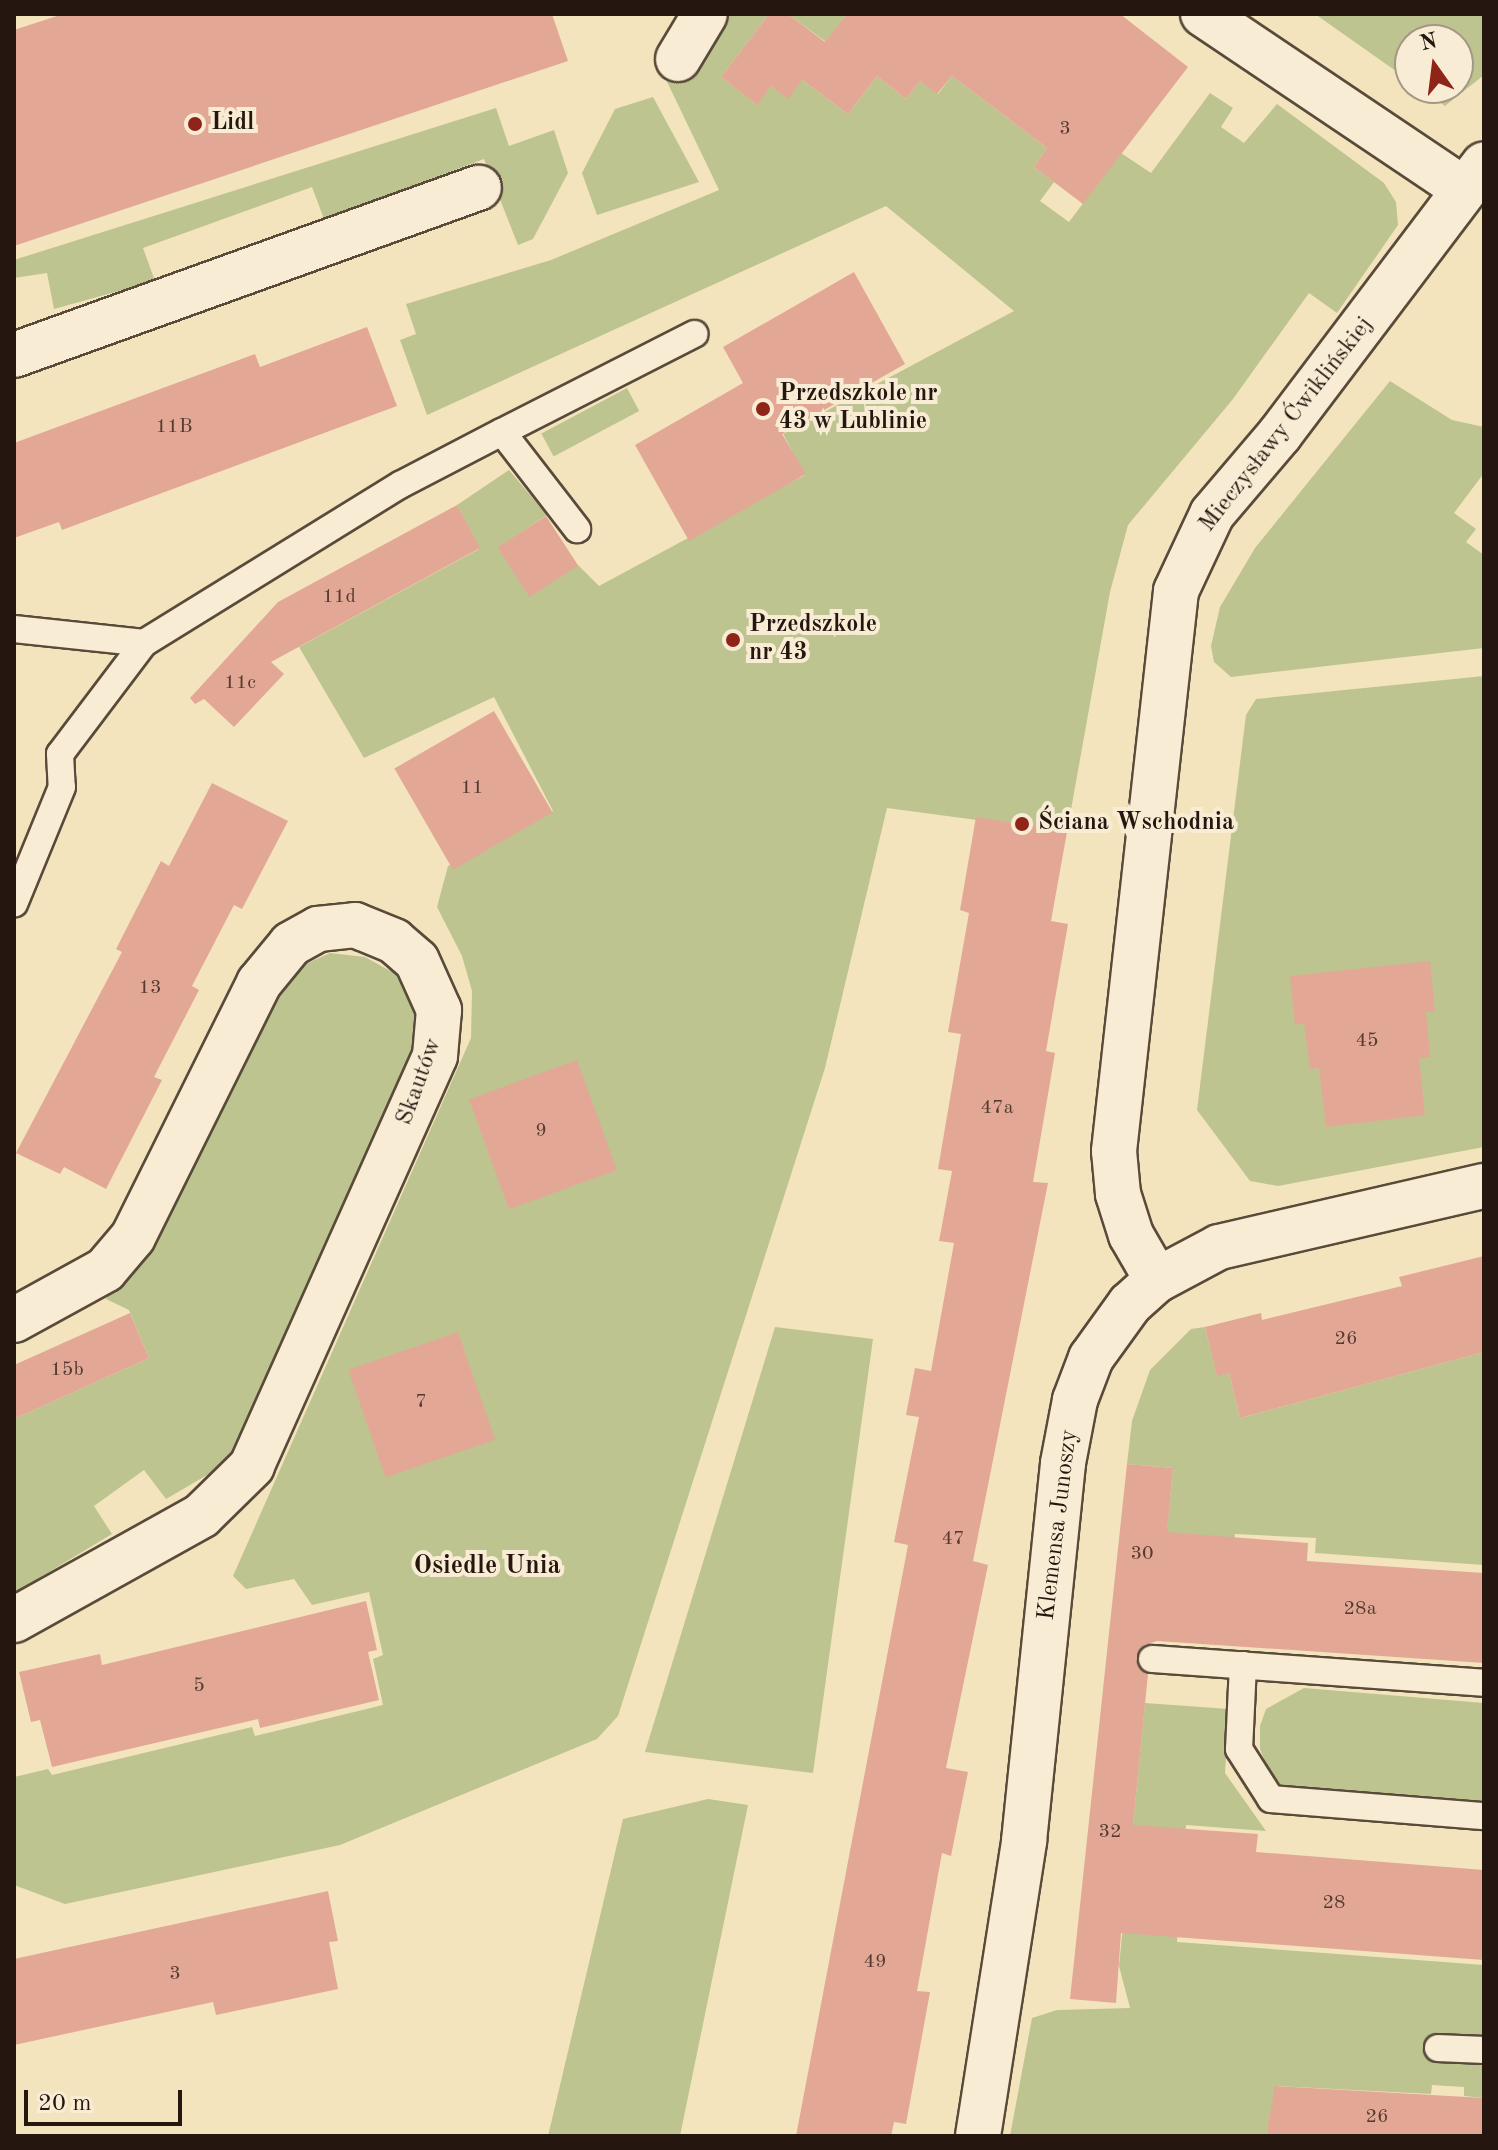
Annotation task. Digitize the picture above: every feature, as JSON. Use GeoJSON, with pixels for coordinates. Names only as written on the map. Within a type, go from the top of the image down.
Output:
{"type":"FeatureCollection","features":[{"type":"Feature","properties":{"kind":"street"},"geometry":{"type":"LineString","coordinates":[[678,59],[705,14]]}},
{"type":"Feature","properties":{"kind":"street"},"geometry":{"type":"LineString","coordinates":[[1203,14],[1473,176]]}},
{"type":"Feature","properties":{"kind":"street","name":"Mieczysławy Ćwiklińskiej"},"geometry":{"type":"LineString","coordinates":[[1157,1280],[1131,1235],[1118,1194],[1114,1151],[1176,591],[1212,514],[1395,285],[1473,176]]}},
{"type":"Feature","properties":{"kind":"street"},"geometry":{"type":"LineString","coordinates":[[14,355],[479,188]]}},
{"type":"Feature","properties":{"kind":"street","name":"Skautów"},"geometry":{"type":"LineString","coordinates":[[14,1320],[105,1270],[133,1237],[259,983],[291,944],[318,929],[355,925],[394,941],[417,961],[439,1010],[435,1056],[252,1466],[201,1516],[14,1620]]}},
{"type":"Feature","properties":{"kind":"street","name":"Klemensa Junoszy"},"geometry":{"type":"LineString","coordinates":[[978,2136],[1024,1841],[1075,1400],[1111,1327],[1157,1280],[1219,1247],[1484,1186]]}},
{"type":"Feature","properties":{"kind":"lane"},"geometry":{"type":"LineString","coordinates":[[14,904],[62,787],[60,754],[144,643],[400,485],[694,334]]}},
{"type":"Feature","properties":{"kind":"lane"},"geometry":{"type":"LineString","coordinates":[[502,432],[577,529]]}},
{"type":"Feature","properties":{"kind":"lane"},"geometry":{"type":"LineString","coordinates":[[14,629],[144,643]]}},
{"type":"Feature","properties":{"kind":"lane"},"geometry":{"type":"LineString","coordinates":[[1152,1659],[1484,1683]]}},
{"type":"Feature","properties":{"kind":"lane"},"geometry":{"type":"LineString","coordinates":[[1243,1665],[1239,1749],[1271,1799],[1484,1816]]}},
{"type":"Feature","properties":{"kind":"lane"},"geometry":{"type":"LineString","coordinates":[[1438,2048],[1484,2050]]}},
{"type":"Feature","properties":{"kind":"green space"},"geometry":{"type":"Polygon","coordinates":[[[713,14],[769,14],[721,77],[756,104],[771,86],[802,80],[848,114],[877,76],[906,99],[920,81],[938,94],[952,76],[1047,148],[1034,167],[1054,182],[1040,201],[1069,222],[1121,153],[1151,173],[1210,93],[1233,108],[1221,127],[1244,143],[1277,104],[1384,183],[1396,202],[1398,225],[1337,313],[1309,293],[1233,399],[1128,525],[1110,592],[1067,832],[887,808],[825,1068],[618,1716],[597,1739],[340,1845],[65,1904],[14,1885],[14,1777],[48,1769],[52,1775],[252,1727],[255,1736],[383,1705],[373,1659],[383,1655],[369,1592],[312,1605],[294,1579],[246,1589],[233,1576],[471,1038],[472,991],[462,956],[437,907],[448,866],[553,811],[494,697],[364,758],[299,647],[479,549],[457,505],[509,470],[547,515],[498,548],[529,595],[578,565],[599,586],[805,475],[783,434],[1014,311],[886,206],[427,415],[400,340],[416,334],[406,304],[551,260],[719,190],[658,63],[713,14]]]}},
{"type":"Feature","properties":{"kind":"green space"},"geometry":{"type":"Polygon","coordinates":[[[788,14],[847,14],[826,42],[788,14]]]}},
{"type":"Feature","properties":{"kind":"green space"},"geometry":{"type":"Polygon","coordinates":[[[1315,14],[1484,14],[1484,75],[1474,83],[1474,24],[1394,24],[1394,70],[1315,14]]]}},
{"type":"Feature","properties":{"kind":"green space"},"geometry":{"type":"Polygon","coordinates":[[[653,97],[699,182],[597,215],[582,173],[615,109],[653,97]]]}},
{"type":"Feature","properties":{"kind":"green space"},"geometry":{"type":"Polygon","coordinates":[[[496,108],[509,146],[554,130],[568,173],[533,239],[518,245],[484,159],[324,219],[312,187],[143,248],[155,281],[54,309],[47,273],[14,278],[14,260],[496,108]]]}},
{"type":"Feature","properties":{"kind":"green space"},"geometry":{"type":"Polygon","coordinates":[[[1390,381],[1452,420],[1484,427],[1484,473],[1454,513],[1476,529],[1466,542],[1484,555],[1484,648],[1231,677],[1214,662],[1211,646],[1220,607],[1255,548],[1390,381]]]}},
{"type":"Feature","properties":{"kind":"green space"},"geometry":{"type":"Polygon","coordinates":[[[627,388],[639,411],[554,456],[541,434],[627,388]]]}},
{"type":"Feature","properties":{"kind":"green space"},"geometry":{"type":"Polygon","coordinates":[[[1484,676],[1484,1147],[1278,1186],[1250,1181],[1197,1110],[1246,715],[1256,699],[1484,676]]]}},
{"type":"Feature","properties":{"kind":"green space"},"geometry":{"type":"Polygon","coordinates":[[[330,953],[365,957],[394,973],[414,999],[422,1033],[236,1451],[219,1468],[166,1499],[144,1470],[94,1506],[112,1534],[14,1593],[14,1419],[149,1358],[129,1310],[106,1299],[132,1263],[278,977],[330,953]]]}},
{"type":"Feature","properties":{"kind":"green space"},"geometry":{"type":"Polygon","coordinates":[[[775,1327],[873,1339],[813,1773],[645,1752],[775,1327]]]}},
{"type":"Feature","properties":{"kind":"green space"},"geometry":{"type":"Polygon","coordinates":[[[1205,1327],[1217,1375],[1229,1373],[1240,1418],[1484,1352],[1484,1565],[1315,1553],[1316,1538],[1235,1534],[1227,1625],[1158,1620],[1173,1468],[1127,1464],[1132,1421],[1150,1370],[1191,1329],[1205,1327]]]}},
{"type":"Feature","properties":{"kind":"green space"},"geometry":{"type":"Polygon","coordinates":[[[1304,1688],[1484,1703],[1484,1805],[1295,1792],[1272,1779],[1260,1749],[1260,1726],[1266,1709],[1304,1688]]]}},
{"type":"Feature","properties":{"kind":"green space"},"geometry":{"type":"Polygon","coordinates":[[[1145,1703],[1229,1709],[1225,1773],[1266,1831],[1186,1825],[1177,1942],[1484,1965],[1484,2098],[1464,2096],[1464,2087],[1432,2085],[1431,2094],[1276,2086],[1266,2136],[1010,2136],[1032,2018],[1057,2010],[1130,2008],[1119,1966],[1145,1703]]]}},
{"type":"Feature","properties":{"kind":"green space"},"geometry":{"type":"Polygon","coordinates":[[[708,1799],[748,1805],[680,2136],[548,2136],[623,1819],[708,1799]]]}},
{"type":"Feature","properties":{"kind":"building","name":"Lidl"},"geometry":{"type":"Polygon","coordinates":[[[63,14],[552,14],[568,61],[14,246],[14,30],[63,14]]]}},
{"type":"Feature","properties":{"kind":"building"},"geometry":{"type":"Polygon","coordinates":[[[769,14],[788,14],[825,42],[847,14],[1120,14],[1188,67],[1083,204],[1034,167],[1047,148],[952,76],[937,94],[920,81],[906,99],[877,76],[848,114],[802,80],[788,99],[771,86],[757,105],[721,77],[769,14]]]}},
{"type":"Feature","properties":{"kind":"building","name":"Przedszkole nr 43 w Lublinie"},"geometry":{"type":"Polygon","coordinates":[[[854,272],[905,364],[782,434],[806,474],[689,541],[635,445],[743,383],[723,347],[854,272]]]}},
{"type":"Feature","properties":{"kind":"building"},"geometry":{"type":"Polygon","coordinates":[[[367,327],[397,406],[62,530],[59,522],[14,538],[14,443],[255,354],[260,367],[367,327]]]}},
{"type":"Feature","properties":{"kind":"building"},"geometry":{"type":"Polygon","coordinates":[[[457,505],[480,548],[271,662],[284,674],[234,727],[204,699],[195,704],[190,698],[278,602],[457,505]]]}},
{"type":"Feature","properties":{"kind":"building"},"geometry":{"type":"Polygon","coordinates":[[[546,516],[578,565],[529,597],[497,548],[546,516]]]}},
{"type":"Feature","properties":{"kind":"building"},"geometry":{"type":"Polygon","coordinates":[[[494,711],[552,812],[453,870],[394,768],[494,711]]]}},
{"type":"Feature","properties":{"kind":"building"},"geometry":{"type":"Polygon","coordinates":[[[212,783],[288,821],[242,909],[234,905],[192,986],[199,990],[154,1077],[162,1080],[106,1189],[64,1167],[60,1174],[16,1153],[122,952],[116,949],[161,861],[169,866],[212,783]]]}},
{"type":"Feature","properties":{"kind":"building"},"geometry":{"type":"Polygon","coordinates":[[[976,817],[1067,832],[1051,921],[1068,924],[1046,1051],[1055,1053],[1033,1182],[1048,1183],[973,1561],[988,1565],[946,1768],[968,1772],[951,1856],[942,1853],[917,1991],[930,1992],[906,2124],[894,2122],[891,2136],[796,2136],[908,1545],[894,1542],[919,1417],[906,1415],[915,1368],[931,1371],[954,1243],[939,1241],[952,1171],[938,1169],[961,1034],[948,1032],[969,913],[960,910],[976,817]]]}},
{"type":"Feature","properties":{"kind":"building"},"geometry":{"type":"Polygon","coordinates":[[[1430,961],[1435,1012],[1426,1012],[1430,1057],[1419,1058],[1425,1115],[1326,1127],[1319,1068],[1310,1069],[1304,1023],[1295,1025],[1290,976],[1430,961]]]}},
{"type":"Feature","properties":{"kind":"building"},"geometry":{"type":"Polygon","coordinates":[[[577,1060],[617,1170],[509,1209],[469,1099],[577,1060]]]}},
{"type":"Feature","properties":{"kind":"building"},"geometry":{"type":"Polygon","coordinates":[[[1484,1256],[1484,1352],[1240,1418],[1229,1373],[1217,1376],[1205,1327],[1261,1313],[1262,1320],[1402,1286],[1399,1277],[1484,1256]]]}},
{"type":"Feature","properties":{"kind":"building"},"geometry":{"type":"Polygon","coordinates":[[[130,1313],[149,1358],[14,1419],[14,1365],[130,1313]]]}},
{"type":"Feature","properties":{"kind":"building"},"geometry":{"type":"Polygon","coordinates":[[[458,1332],[495,1440],[385,1478],[348,1370],[458,1332]]]}},
{"type":"Feature","properties":{"kind":"building"},"geometry":{"type":"Polygon","coordinates":[[[1127,1464],[1173,1468],[1167,1532],[1308,1543],[1307,1561],[1484,1573],[1484,1663],[1157,1641],[1144,1645],[1136,1659],[1148,1674],[1133,1825],[1258,1834],[1256,1852],[1484,1870],[1484,1960],[1121,1933],[1116,2003],[1070,1999],[1127,1464]]]}},
{"type":"Feature","properties":{"kind":"building"},"geometry":{"type":"Polygon","coordinates":[[[366,1601],[377,1650],[368,1652],[379,1700],[260,1728],[258,1719],[52,1767],[40,1720],[31,1722],[19,1672],[100,1654],[102,1665],[366,1601]]]}},
{"type":"Feature","properties":{"kind":"building"},"geometry":{"type":"Polygon","coordinates":[[[328,1891],[338,1941],[329,1942],[338,1989],[216,2015],[213,2002],[14,2045],[14,1959],[328,1891]]]}},
{"type":"Feature","properties":{"kind":"building"},"geometry":{"type":"Polygon","coordinates":[[[1275,2086],[1484,2098],[1484,2136],[1266,2136],[1275,2086]]]}},
{"type":"Feature","properties":{"kind":"place","name":"Lidl"},"geometry":{"type":"Point","coordinates":[195,124]}},
{"type":"Feature","properties":{"kind":"place","name":"Przedszkole nr 43 w Lublinie"},"geometry":{"type":"Point","coordinates":[763,409]}},
{"type":"Feature","properties":{"kind":"place","name":"Przedszkole nr 43"},"geometry":{"type":"Point","coordinates":[733,640]}},
{"type":"Feature","properties":{"kind":"place","name":"Ściana Wschodnia"},"geometry":{"type":"Point","coordinates":[1022,824]}},
{"type":"Feature","properties":{"kind":"district","name":"Osiedle Unia"},"geometry":{"type":"Point","coordinates":[487,1567]}}]}
